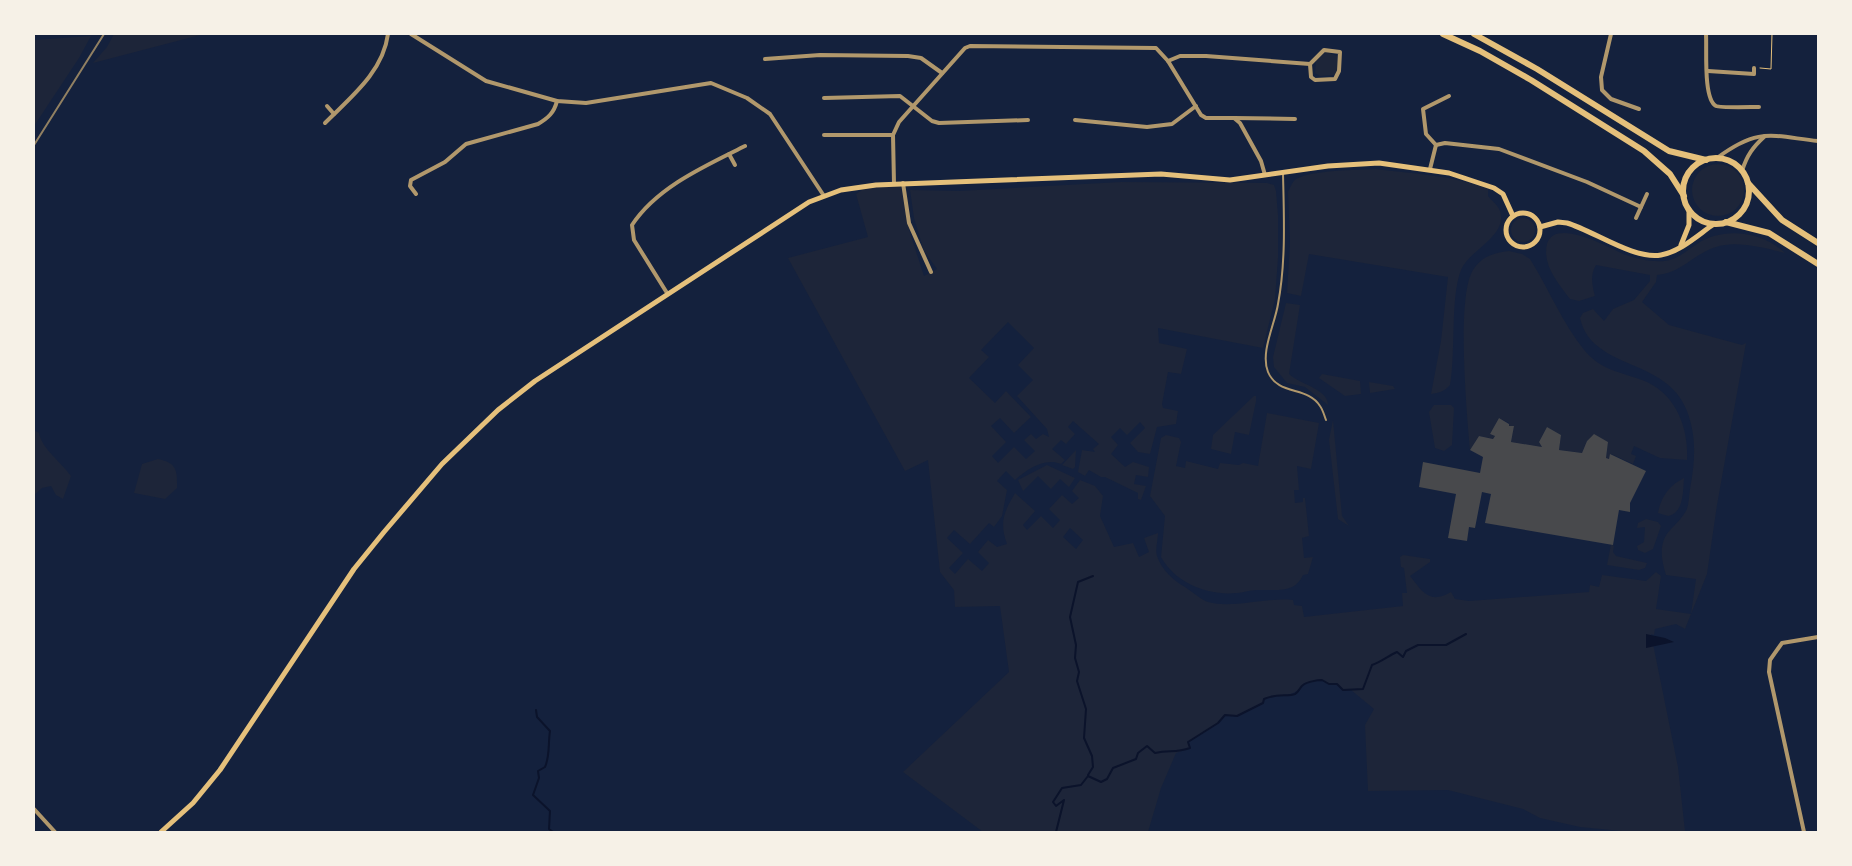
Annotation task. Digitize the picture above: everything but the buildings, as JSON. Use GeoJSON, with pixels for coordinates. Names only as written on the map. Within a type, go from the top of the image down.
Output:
{"type":"FeatureCollection","features":[{"type":"Feature","properties":{"kind":"highway"},"geometry":{"type":"LineString","coordinates":[[1443,34],[1480,51],[1531,80],[1644,151],[1670,174],[1684,196],[1689,209],[1704,221],[1714,224],[1726,222],[1769,233],[1818,264]]}},
{"type":"Feature","properties":{"kind":"highway"},"geometry":{"type":"LineString","coordinates":[[1474,34],[1537,69],[1669,152],[1706,160]]}},
{"type":"Feature","properties":{"kind":"highway"},"geometry":{"type":"LineString","coordinates":[[1684,196],[1684,185],[1688,174],[1696,165],[1706,160],[1717,158],[1731,162],[1742,171],[1748,183],[1782,220],[1818,244]]}},
{"type":"Feature","properties":{"kind":"highway"},"geometry":{"type":"LineString","coordinates":[[1726,222],[1742,211],[1747,202],[1748,183]]}},
{"type":"Feature","properties":{"kind":"main road"},"geometry":{"type":"LineString","coordinates":[[161,832],[194,803],[220,770],[354,569],[442,464],[498,410],[535,382],[789,212],[824,196],[854,187],[903,183],[977,183],[1160,174],[1230,180],[1356,163],[1403,165],[1430,169],[1494,188],[1506,198],[1513,216]]}},
{"type":"Feature","properties":{"kind":"main road"},"geometry":{"type":"LineString","coordinates":[[1680,246],[1689,225],[1689,209]]}},
{"type":"Feature","properties":{"kind":"main road"},"geometry":{"type":"LineString","coordinates":[[1518,214],[1529,215],[1537,221],[1540,227],[1538,236],[1531,245],[1525,247],[1514,245],[1507,236],[1506,230],[1513,216],[1518,214]]}},
{"type":"Feature","properties":{"kind":"main road"},"geometry":{"type":"LineString","coordinates":[[1540,227],[1558,222],[1572,225],[1638,253],[1650,256],[1662,255],[1714,224]]}},
{"type":"Feature","properties":{"kind":"street"},"geometry":{"type":"LineString","coordinates":[[325,123],[365,83],[375,69],[384,52],[388,34]]}},
{"type":"Feature","properties":{"kind":"street"},"geometry":{"type":"LineString","coordinates":[[411,34],[486,80],[557,101],[586,103],[711,83],[747,98],[770,114],[824,196]]}},
{"type":"Feature","properties":{"kind":"street"},"geometry":{"type":"LineString","coordinates":[[1611,34],[1601,77],[1602,90],[1611,99],[1639,109]]}},
{"type":"Feature","properties":{"kind":"street"},"geometry":{"type":"LineString","coordinates":[[1706,34],[1707,88],[1710,101],[1717,106],[1759,108]]}},
{"type":"Feature","properties":{"kind":"street"},"geometry":{"type":"LineString","coordinates":[[894,184],[894,135],[899,122],[965,48],[970,46],[1156,48],[1168,62],[1196,106],[1206,118],[1295,118]]}},
{"type":"Feature","properties":{"kind":"street"},"geometry":{"type":"LineString","coordinates":[[1168,62],[1180,56],[1206,56],[1310,64],[1324,50],[1338,51],[1341,55],[1339,71],[1335,79],[1315,80],[1311,77],[1310,64]]}},
{"type":"Feature","properties":{"kind":"street"},"geometry":{"type":"LineString","coordinates":[[765,59],[820,55],[908,56],[921,58],[942,73]]}},
{"type":"Feature","properties":{"kind":"street"},"geometry":{"type":"LineString","coordinates":[[1708,71],[1754,74],[1754,68]]}},
{"type":"Feature","properties":{"kind":"street"},"geometry":{"type":"LineString","coordinates":[[824,98],[900,96],[932,120],[939,123],[1028,120]]}},
{"type":"Feature","properties":{"kind":"street"},"geometry":{"type":"LineString","coordinates":[[1436,146],[1426,134],[1423,109],[1449,96]]}},
{"type":"Feature","properties":{"kind":"street"},"geometry":{"type":"LineString","coordinates":[[416,194],[410,186],[411,180],[445,162],[466,144],[538,124],[548,118],[555,109],[557,101]]}},
{"type":"Feature","properties":{"kind":"street"},"geometry":{"type":"LineString","coordinates":[[327,106],[334,114]]}},
{"type":"Feature","properties":{"kind":"street"},"geometry":{"type":"LineString","coordinates":[[1074,120],[1148,127],[1172,124],[1196,106]]}},
{"type":"Feature","properties":{"kind":"street"},"geometry":{"type":"LineString","coordinates":[[1234,118],[1240,123],[1261,161],[1265,175]]}},
{"type":"Feature","properties":{"kind":"street"},"geometry":{"type":"LineString","coordinates":[[824,135],[894,135]]}},
{"type":"Feature","properties":{"kind":"street"},"geometry":{"type":"LineString","coordinates":[[1717,158],[1755,136],[1788,136],[1818,140]]}},
{"type":"Feature","properties":{"kind":"street"},"geometry":{"type":"LineString","coordinates":[[1742,171],[1749,152],[1765,136]]}},
{"type":"Feature","properties":{"kind":"street"},"geometry":{"type":"LineString","coordinates":[[1436,146],[1445,143],[1499,149],[1587,182],[1641,207]]}},
{"type":"Feature","properties":{"kind":"street"},"geometry":{"type":"LineString","coordinates":[[667,293],[634,240],[632,225],[639,215],[660,196],[701,168],[745,146]]}},
{"type":"Feature","properties":{"kind":"street"},"geometry":{"type":"LineString","coordinates":[[1430,169],[1436,146]]}},
{"type":"Feature","properties":{"kind":"street"},"geometry":{"type":"LineString","coordinates":[[729,154],[735,165]]}},
{"type":"Feature","properties":{"kind":"street"},"geometry":{"type":"LineString","coordinates":[[903,183],[909,223],[931,272]]}},
{"type":"Feature","properties":{"kind":"street"},"geometry":{"type":"LineString","coordinates":[[1636,218],[1647,194]]}},
{"type":"Feature","properties":{"kind":"street"},"geometry":{"type":"LineString","coordinates":[[1804,832],[1769,672],[1770,660],[1782,643],[1818,637]]}},
{"type":"Feature","properties":{"kind":"street"},"geometry":{"type":"LineString","coordinates":[[34,809],[55,832]]}},
{"type":"Feature","properties":{"kind":"lane"},"geometry":{"type":"LineString","coordinates":[[1283,172],[1281,285],[1267,351],[1266,367],[1271,378],[1281,387],[1313,399],[1320,405],[1326,420]]}},
{"type":"Feature","properties":{"kind":"path"},"geometry":{"type":"LineString","coordinates":[[1754,68],[1771,69],[1772,34]]}},
{"type":"Feature","properties":{"kind":"shaded area"},"geometry":{"type":"Polygon","coordinates":[[[114,34],[204,34],[93,63],[107,47],[114,34]]]}},
{"type":"Feature","properties":{"kind":"shaded area"},"geometry":{"type":"Polygon","coordinates":[[[91,36],[79,58],[34,126],[34,40],[91,36]]]}},
{"type":"Feature","properties":{"kind":"shaded area"},"geometry":{"type":"Polygon","coordinates":[[[1326,52],[1337,56],[1337,70],[1335,75],[1320,76],[1315,73],[1316,60],[1326,52]]]}},
{"type":"Feature","properties":{"kind":"shaded area"},"geometry":{"type":"Polygon","coordinates":[[[1713,164],[1723,164],[1732,168],[1740,176],[1744,190],[1740,204],[1732,212],[1723,216],[1713,216],[1704,212],[1696,204],[1692,195],[1692,185],[1696,176],[1704,168],[1713,164]]]}},
{"type":"Feature","properties":{"kind":"shaded area"},"geometry":{"type":"Polygon","coordinates":[[[1376,169],[1433,176],[1475,184],[1488,189],[1488,196],[1500,211],[1501,220],[1498,228],[1465,263],[1461,270],[1455,295],[1450,385],[1437,393],[1431,394],[1441,341],[1448,277],[1309,254],[1301,296],[1287,293],[1290,242],[1288,192],[1293,182],[1303,176],[1312,174],[1376,169]]]}},
{"type":"Feature","properties":{"kind":"shaded area"},"geometry":{"type":"Polygon","coordinates":[[[1121,182],[1267,183],[1274,185],[1276,191],[1278,258],[1275,299],[1263,348],[1158,328],[1159,343],[1187,349],[1181,374],[1168,372],[1162,404],[1163,408],[1178,411],[1176,424],[1157,427],[1150,454],[1138,452],[1130,443],[1145,428],[1140,422],[1127,435],[1120,428],[1111,437],[1118,445],[1111,454],[1125,467],[1133,462],[1149,467],[1148,477],[1136,475],[1134,484],[1146,486],[1141,500],[1138,499],[1138,493],[1105,477],[1101,477],[1089,470],[1085,476],[1078,472],[1082,450],[1095,452],[1093,449],[1099,444],[1073,421],[1068,427],[1075,434],[1066,444],[1061,440],[1052,449],[1065,460],[1061,464],[1049,462],[1036,465],[1015,480],[1006,471],[997,481],[1007,490],[1002,516],[994,527],[989,523],[970,544],[954,530],[947,538],[963,553],[949,568],[955,574],[968,559],[982,571],[989,563],[978,552],[988,540],[997,547],[1007,544],[1003,523],[1008,506],[1015,493],[1035,511],[1023,525],[1027,530],[1041,516],[1053,528],[1060,520],[1049,509],[1062,495],[1072,504],[1079,498],[1072,491],[1080,480],[1095,486],[1103,496],[1100,516],[1114,547],[1133,543],[1139,557],[1149,552],[1144,538],[1158,533],[1156,553],[1168,574],[1208,602],[1218,604],[1293,600],[1294,605],[1302,606],[1304,617],[1403,606],[1402,593],[1407,593],[1404,568],[1401,567],[1400,557],[1403,555],[1430,559],[1430,562],[1410,576],[1422,591],[1432,597],[1443,596],[1451,592],[1455,599],[1469,601],[1589,592],[1590,585],[1599,587],[1602,575],[1646,581],[1656,572],[1661,576],[1656,609],[1691,614],[1685,629],[1676,624],[1655,629],[1654,635],[1651,634],[1678,767],[1685,831],[1632,832],[1580,827],[1540,818],[1523,809],[1448,790],[1368,791],[1365,725],[1374,709],[1351,690],[1343,690],[1337,685],[1329,684],[1322,680],[1304,683],[1299,689],[1290,694],[1276,695],[1264,699],[1263,703],[1237,716],[1225,715],[1218,723],[1188,742],[1190,748],[1176,753],[1161,788],[1148,832],[983,832],[903,772],[1009,672],[1000,606],[955,607],[954,590],[940,572],[928,460],[905,471],[788,258],[868,237],[856,194],[862,190],[876,187],[901,187],[910,233],[924,276],[937,269],[924,251],[914,218],[910,190],[959,191],[1121,182]],[[1008,322],[981,350],[989,357],[969,378],[995,403],[1006,391],[1031,417],[1014,433],[1000,418],[991,426],[1006,442],[992,456],[998,463],[1014,447],[1026,459],[1035,451],[1024,440],[1031,434],[1036,439],[1043,434],[1049,437],[1047,429],[1017,396],[1033,380],[1018,365],[1034,348],[1008,322]],[[1070,528],[1063,537],[1076,549],[1083,540],[1070,528]]]}},
{"type":"Feature","properties":{"kind":"shaded area"},"geometry":{"type":"Polygon","coordinates":[[[1523,218],[1532,221],[1535,230],[1532,239],[1523,242],[1514,239],[1511,230],[1514,221],[1523,218]]]}},
{"type":"Feature","properties":{"kind":"shaded area"},"geometry":{"type":"Polygon","coordinates":[[[1561,233],[1584,237],[1626,255],[1649,261],[1669,260],[1708,238],[1731,233],[1755,236],[1766,240],[1785,253],[1760,247],[1732,244],[1716,247],[1674,271],[1657,275],[1656,282],[1642,302],[1669,325],[1742,345],[1746,343],[1717,505],[1707,574],[1691,614],[1696,579],[1666,575],[1662,551],[1664,539],[1687,509],[1693,469],[1694,440],[1687,411],[1677,394],[1664,381],[1599,347],[1587,335],[1580,318],[1583,313],[1593,309],[1604,321],[1613,309],[1634,300],[1650,281],[1650,275],[1596,265],[1592,280],[1595,296],[1579,301],[1570,299],[1556,280],[1547,259],[1547,244],[1552,236],[1561,233]]]}},
{"type":"Feature","properties":{"kind":"shaded area"},"geometry":{"type":"Polygon","coordinates":[[[1509,251],[1522,254],[1530,259],[1569,329],[1591,357],[1611,370],[1642,380],[1653,386],[1671,402],[1678,412],[1682,423],[1687,448],[1687,460],[1660,458],[1634,446],[1631,454],[1636,456],[1633,464],[1611,454],[1609,459],[1606,458],[1608,442],[1594,435],[1587,441],[1582,453],[1559,450],[1561,435],[1547,427],[1539,442],[1542,447],[1511,442],[1514,426],[1509,426],[1509,423],[1499,418],[1490,434],[1495,436],[1493,439],[1479,436],[1470,450],[1464,357],[1465,305],[1468,284],[1473,270],[1480,261],[1493,254],[1509,251]]]}},
{"type":"Feature","properties":{"kind":"shaded area"},"geometry":{"type":"Polygon","coordinates":[[[1286,303],[1300,305],[1289,374],[1318,391],[1327,399],[1328,405],[1305,387],[1287,383],[1274,367],[1273,357],[1286,303]]]}},
{"type":"Feature","properties":{"kind":"shaded area"},"geometry":{"type":"Polygon","coordinates":[[[1322,374],[1360,381],[1361,394],[1345,396],[1319,378],[1322,374]]]}},
{"type":"Feature","properties":{"kind":"shaded area"},"geometry":{"type":"Polygon","coordinates":[[[1369,382],[1393,386],[1395,389],[1370,393],[1369,382]]]}},
{"type":"Feature","properties":{"kind":"shaded area"},"geometry":{"type":"Polygon","coordinates":[[[1256,396],[1256,401],[1249,435],[1235,432],[1231,454],[1211,449],[1213,435],[1256,396]]]}},
{"type":"Feature","properties":{"kind":"shaded area"},"geometry":{"type":"Polygon","coordinates":[[[1434,405],[1451,405],[1454,408],[1452,445],[1444,451],[1435,448],[1429,412],[1434,405]]]}},
{"type":"Feature","properties":{"kind":"shaded area"},"geometry":{"type":"Polygon","coordinates":[[[1267,413],[1319,423],[1311,469],[1297,466],[1299,490],[1294,490],[1295,503],[1303,502],[1303,498],[1305,498],[1309,536],[1302,538],[1304,558],[1313,557],[1308,574],[1303,575],[1294,586],[1283,590],[1253,590],[1226,593],[1204,590],[1193,586],[1175,574],[1161,557],[1165,516],[1150,496],[1161,438],[1166,435],[1179,438],[1181,442],[1176,466],[1185,468],[1186,461],[1218,469],[1220,463],[1239,465],[1243,463],[1258,466],[1267,413]]]}},
{"type":"Feature","properties":{"kind":"shaded area"},"geometry":{"type":"Polygon","coordinates":[[[1333,420],[1342,516],[1349,526],[1338,519],[1329,440],[1333,420]]]}},
{"type":"Feature","properties":{"kind":"shaded area"},"geometry":{"type":"Polygon","coordinates":[[[34,430],[39,433],[48,450],[71,476],[63,499],[56,495],[51,486],[42,488],[34,495],[34,430]]]}},
{"type":"Feature","properties":{"kind":"shaded area"},"geometry":{"type":"Polygon","coordinates":[[[1076,450],[1075,467],[1073,469],[1062,465],[1076,450]]]}},
{"type":"Feature","properties":{"kind":"shaded area"},"geometry":{"type":"Polygon","coordinates":[[[158,459],[169,463],[175,468],[177,488],[165,499],[134,493],[142,464],[158,459]]]}},
{"type":"Feature","properties":{"kind":"shaded area"},"geometry":{"type":"Polygon","coordinates":[[[1047,465],[1075,478],[1069,487],[1060,479],[1051,489],[1038,476],[1023,491],[1018,480],[1047,465]]]}},
{"type":"Feature","properties":{"kind":"shaded area"},"geometry":{"type":"Polygon","coordinates":[[[1684,478],[1682,501],[1677,511],[1668,516],[1658,513],[1661,501],[1667,492],[1674,484],[1684,478]]]}},
{"type":"Feature","properties":{"kind":"shaded area"},"geometry":{"type":"Polygon","coordinates":[[[1646,519],[1658,522],[1661,526],[1653,549],[1645,553],[1638,550],[1637,546],[1644,542],[1645,527],[1637,528],[1638,523],[1646,519]]]}},
{"type":"Feature","properties":{"kind":"shaded area"},"geometry":{"type":"Polygon","coordinates":[[[1611,544],[1614,546],[1613,552],[1616,556],[1647,563],[1645,568],[1639,570],[1607,565],[1611,544]]]}},
{"type":"Feature","properties":{"kind":"shaded area"},"geometry":{"type":"Polygon","coordinates":[[[1646,634],[1665,638],[1674,642],[1646,648],[1646,634]]]}},
{"type":"Feature","properties":{"kind":"waterway"},"geometry":{"type":"LineString","coordinates":[[1088,775],[1093,767],[1092,756],[1084,738],[1086,709],[1077,681],[1079,672],[1075,658],[1076,645],[1070,617],[1078,582],[1093,576]]}},
{"type":"Feature","properties":{"kind":"waterway"},"geometry":{"type":"LineString","coordinates":[[1056,832],[1064,800],[1056,806],[1053,802],[1062,788],[1081,785],[1088,776],[1101,782],[1107,779],[1113,768],[1136,759],[1138,753],[1147,746],[1155,753],[1190,748],[1188,742],[1218,723],[1225,715],[1237,716],[1263,703],[1264,699],[1268,697],[1295,694],[1303,685],[1312,681],[1322,680],[1329,684],[1337,684],[1343,690],[1363,689],[1372,665],[1397,652],[1403,657],[1406,651],[1418,645],[1446,645],[1466,634]]}},
{"type":"Feature","properties":{"kind":"waterway"},"geometry":{"type":"LineString","coordinates":[[536,710],[537,717],[550,731],[547,763],[545,767],[538,771],[539,778],[533,795],[550,811],[549,829],[553,832]]}},
{"type":"Feature","properties":{"kind":"railway"},"geometry":{"type":"LineString","coordinates":[[34,145],[104,34]]}}]}
